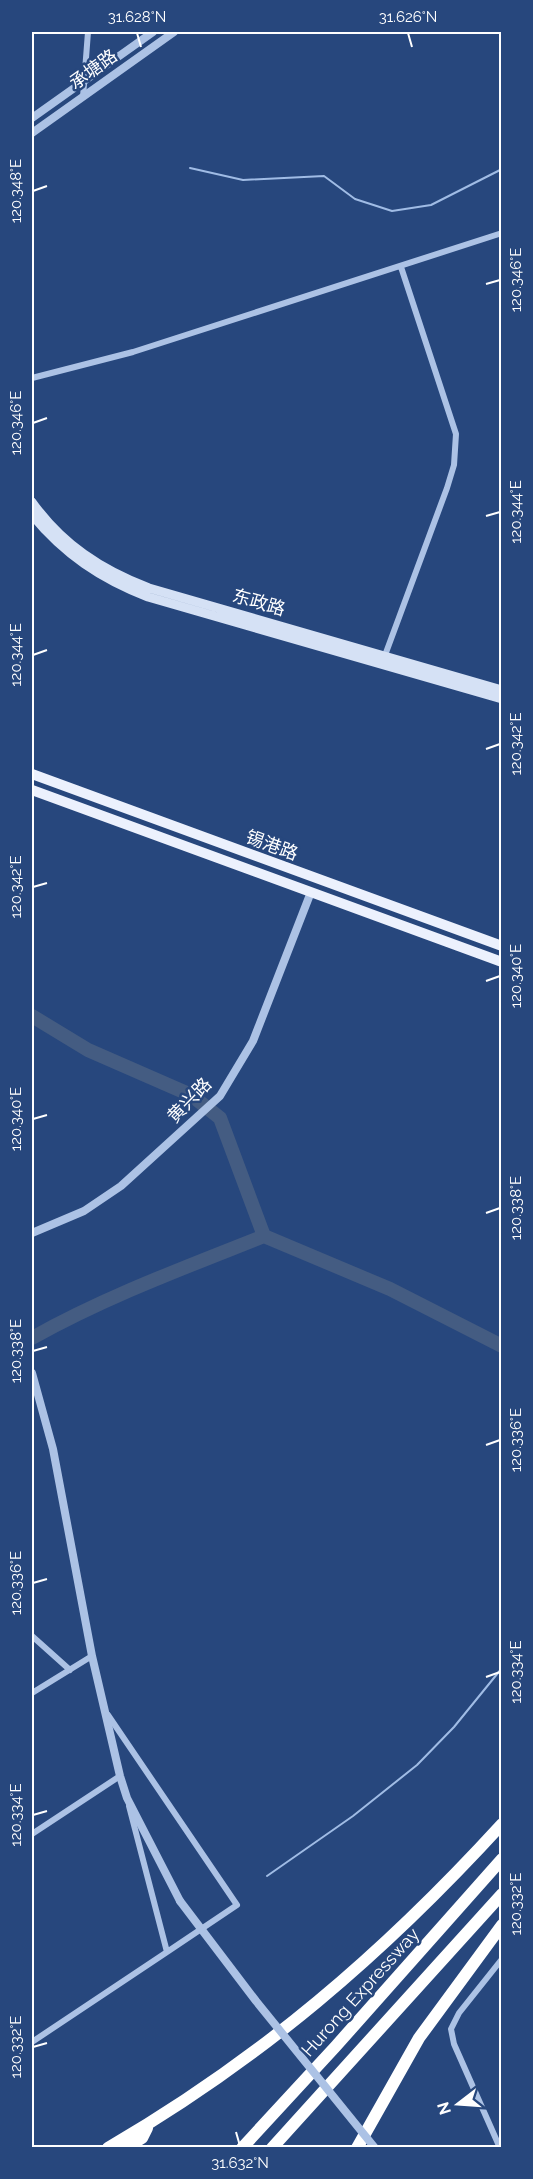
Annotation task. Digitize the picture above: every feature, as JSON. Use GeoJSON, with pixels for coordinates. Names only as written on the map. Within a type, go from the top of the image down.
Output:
{"type":"FeatureCollection","features":[{"type":"Feature","properties":{"kind":"highway"},"geometry":{"type":"LineString","coordinates":[[108,2148],[151,2122],[266,2044],[325,1998],[382,1947],[501,1824]]}},
{"type":"Feature","properties":{"kind":"highway","name":"Hurong Expressway"},"geometry":{"type":"LineString","coordinates":[[242,2148],[344,2038],[501,1859]]}},
{"type":"Feature","properties":{"kind":"highway"},"geometry":{"type":"LineString","coordinates":[[272,2148],[501,1894]]}},
{"type":"Feature","properties":{"kind":"highway"},"geometry":{"type":"LineString","coordinates":[[357,2148],[419,2038],[501,1925]]}},
{"type":"Feature","properties":{"kind":"highway"},"geometry":{"type":"LineString","coordinates":[[126,2148],[142,2138],[151,2122]]}},
{"type":"Feature","properties":{"kind":"main road","name":"东政路"},"geometry":{"type":"LineString","coordinates":[[32,502],[58,535],[98,566],[121,577],[149,588],[501,699]]}},
{"type":"Feature","properties":{"kind":"main road","name":"东政路"},"geometry":{"type":"LineString","coordinates":[[32,515],[53,541],[95,573],[148,597],[501,690]]}},
{"type":"Feature","properties":{"kind":"main road","name":"锡港路"},"geometry":{"type":"LineString","coordinates":[[32,774],[501,946]]}},
{"type":"Feature","properties":{"kind":"main road","name":"锡港路"},"geometry":{"type":"LineString","coordinates":[[32,790],[501,962]]}},
{"type":"Feature","properties":{"kind":"street"},"geometry":{"type":"LineString","coordinates":[[83,97],[88,32]]}},
{"type":"Feature","properties":{"kind":"street","name":"承塘路"},"geometry":{"type":"LineString","coordinates":[[32,118],[153,32]]}},
{"type":"Feature","properties":{"kind":"street","name":"承塘路"},"geometry":{"type":"LineString","coordinates":[[32,133],[174,32]]}},
{"type":"Feature","properties":{"kind":"street"},"geometry":{"type":"LineString","coordinates":[[32,378],[133,352],[501,234]]}},
{"type":"Feature","properties":{"kind":"street"},"geometry":{"type":"LineString","coordinates":[[383,660],[447,488],[454,465],[456,434],[401,267]]}},
{"type":"Feature","properties":{"kind":"street","name":"黄兴路"},"geometry":{"type":"LineString","coordinates":[[32,1233],[84,1211],[121,1186],[220,1096],[253,1041],[311,892]]}},
{"type":"Feature","properties":{"kind":"street"},"geometry":{"type":"LineString","coordinates":[[32,1373],[53,1449],[92,1656],[105,1712],[167,1952]]}},
{"type":"Feature","properties":{"kind":"street"},"geometry":{"type":"LineString","coordinates":[[32,1636],[70,1670]]}},
{"type":"Feature","properties":{"kind":"street"},"geometry":{"type":"LineString","coordinates":[[32,1693],[92,1656]]}},
{"type":"Feature","properties":{"kind":"street"},"geometry":{"type":"LineString","coordinates":[[32,2042],[237,1905],[105,1712]]}},
{"type":"Feature","properties":{"kind":"street"},"geometry":{"type":"LineString","coordinates":[[32,1833],[120,1776]]}},
{"type":"Feature","properties":{"kind":"street"},"geometry":{"type":"LineString","coordinates":[[128,1798],[180,1901],[256,2001],[375,2148]]}},
{"type":"Feature","properties":{"kind":"street"},"geometry":{"type":"LineString","coordinates":[[500,2148],[454,2044],[452,2029],[459,2013],[501,1959]]}},
{"type":"Feature","properties":{"kind":"waterway"},"geometry":{"type":"LineString","coordinates":[[190,168],[243,180],[324,176],[355,199],[392,211],[431,205],[502,169]]}},
{"type":"Feature","properties":{"kind":"waterway"},"geometry":{"type":"LineString","coordinates":[[32,1016],[88,1050],[191,1095],[220,1118],[264,1236],[390,1289],[502,1346]]}},
{"type":"Feature","properties":{"kind":"waterway"},"geometry":{"type":"LineString","coordinates":[[32,1338],[117,1296],[264,1236]]}},
{"type":"Feature","properties":{"kind":"waterway"},"geometry":{"type":"LineString","coordinates":[[267,1876],[353,1816],[417,1765],[454,1727],[502,1668]]}}]}
